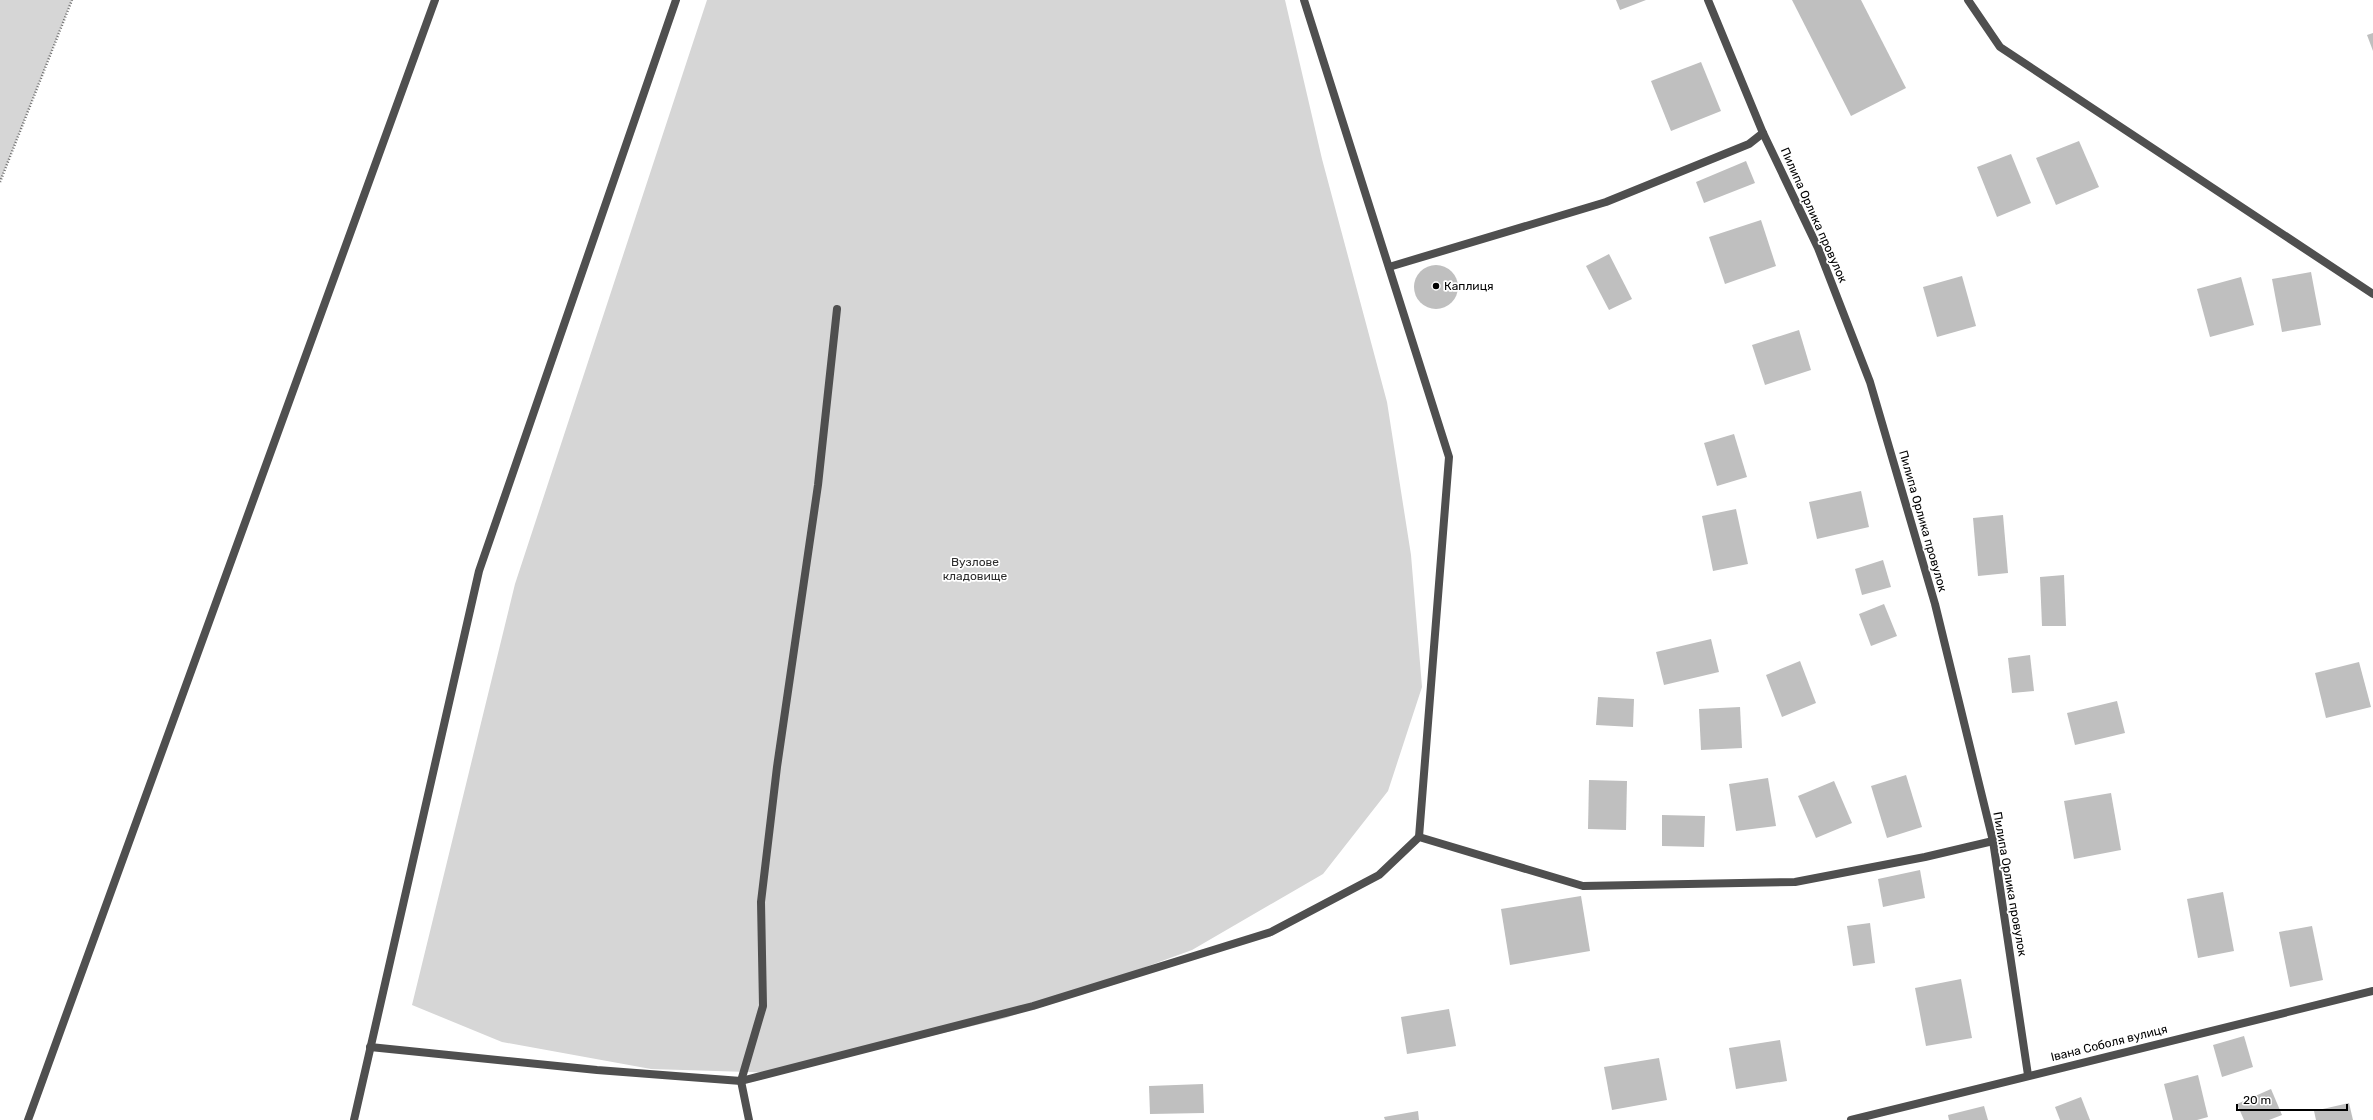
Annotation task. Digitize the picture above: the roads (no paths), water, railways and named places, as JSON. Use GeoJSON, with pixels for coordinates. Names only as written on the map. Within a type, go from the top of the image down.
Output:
{"type":"FeatureCollection","features":[{"type":"Feature","properties":{"kind":"street"},"geometry":{"type":"LineString","coordinates":[[28,1120],[435,0]]}},
{"type":"Feature","properties":{"kind":"street"},"geometry":{"type":"LineString","coordinates":[[354,1120],[479,571],[676,0]]}},
{"type":"Feature","properties":{"kind":"street"},"geometry":{"type":"LineString","coordinates":[[370,1047],[598,1070],[741,1081],[1033,1006],[1271,932],[1379,875],[1419,837],[1449,457],[1304,0]]}},
{"type":"Feature","properties":{"kind":"street","name":"Пилипа Орлика провулок"},"geometry":{"type":"LineString","coordinates":[[1708,0],[1763,133],[1818,248],[1870,382],[1935,604],[1993,841],[2028,1075]]}},
{"type":"Feature","properties":{"kind":"street"},"geometry":{"type":"LineString","coordinates":[[1968,0],[2000,47],[2373,294]]}},
{"type":"Feature","properties":{"kind":"street"},"geometry":{"type":"LineString","coordinates":[[1389,267],[1606,202],[1749,144],[1763,133]]}},
{"type":"Feature","properties":{"kind":"street"},"geometry":{"type":"LineString","coordinates":[[749,1120],[741,1081],[763,1006],[761,902],[777,767],[818,485],[837,309]]}},
{"type":"Feature","properties":{"kind":"street"},"geometry":{"type":"LineString","coordinates":[[1419,837],[1583,886],[1794,882],[1925,857],[1993,841]]}},
{"type":"Feature","properties":{"kind":"street","name":"Івана Соболя вулиця"},"geometry":{"type":"LineString","coordinates":[[1851,1120],[2028,1075],[2373,992]]}},
{"type":"Feature","properties":{"kind":"place","name":"Каплиця"},"geometry":{"type":"Point","coordinates":[1436,286]}},
{"type":"Feature","properties":{"kind":"park label","name":"Вузлове кладовище"},"geometry":{"type":"Point","coordinates":[975,569]}}]}
